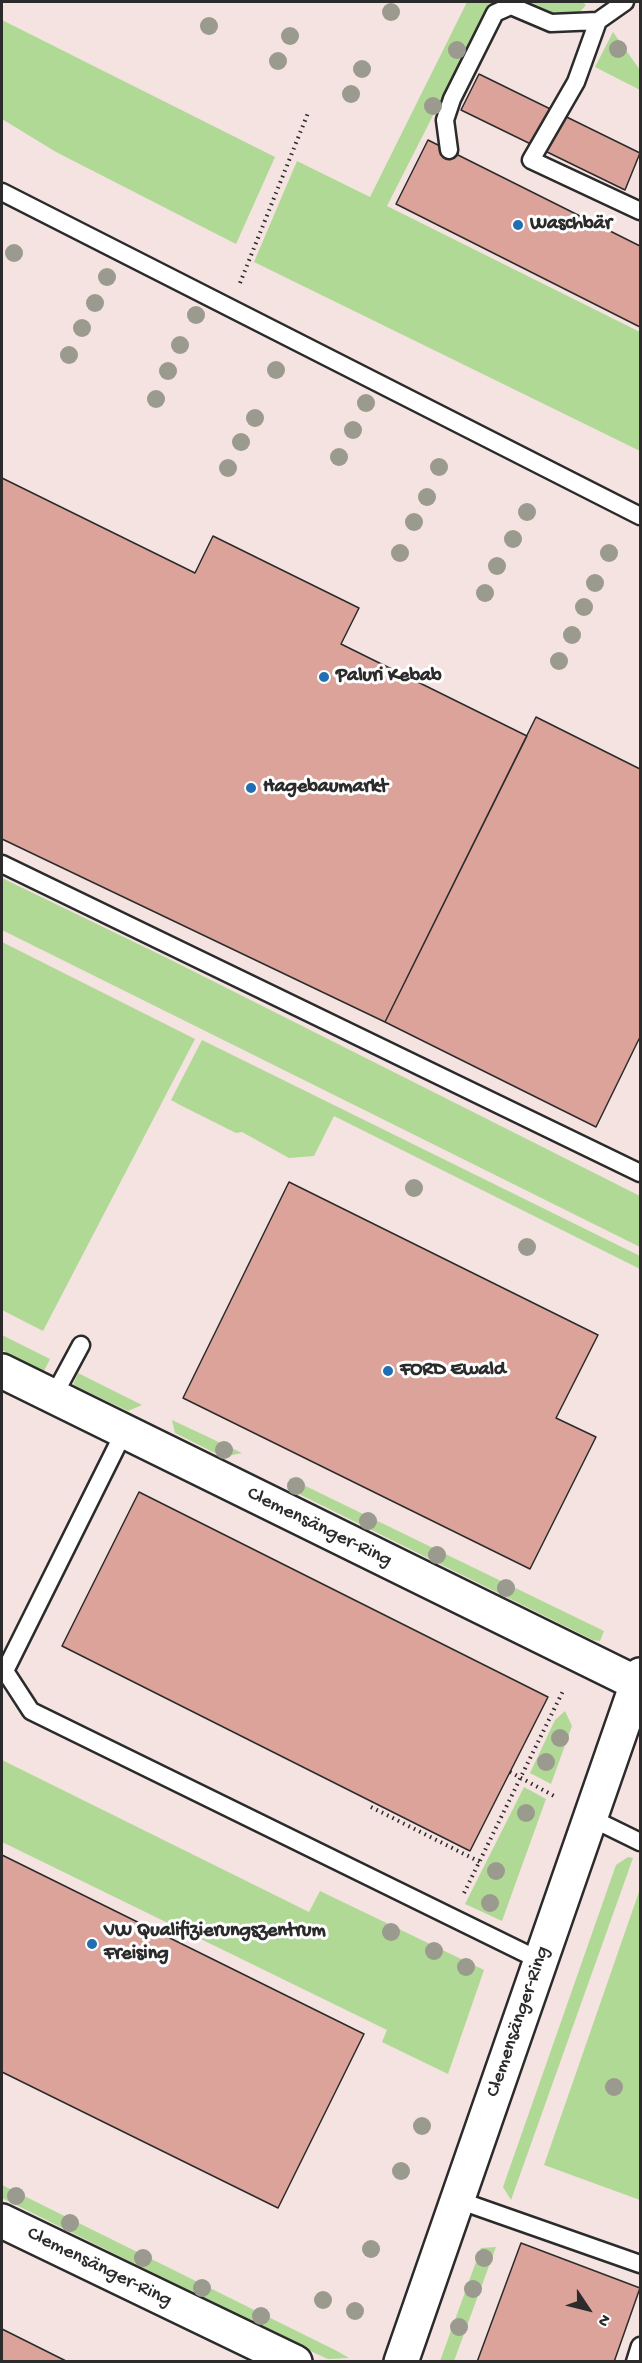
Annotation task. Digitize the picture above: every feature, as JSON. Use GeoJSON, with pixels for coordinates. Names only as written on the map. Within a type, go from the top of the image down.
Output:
{"type":"FeatureCollection","features":[{"type":"Feature","properties":{"kind":"street","name":"Clemensänger-Ring"},"geometry":{"type":"LineString","coordinates":[[2,1371],[639,1680],[402,2361]]}},
{"type":"Feature","properties":{"kind":"street","name":"Clemensänger-Ring"},"geometry":{"type":"LineString","coordinates":[[2,2221],[295,2361]]}},
{"type":"Feature","properties":{"kind":"lane"},"geometry":{"type":"LineString","coordinates":[[449,150],[445,120],[452,99],[495,13],[511,6],[551,23],[598,21],[625,2]]}},
{"type":"Feature","properties":{"kind":"lane"},"geometry":{"type":"LineString","coordinates":[[598,21],[576,82],[531,160],[640,211]]}},
{"type":"Feature","properties":{"kind":"lane"},"geometry":{"type":"LineString","coordinates":[[2,192],[640,516]]}},
{"type":"Feature","properties":{"kind":"lane"},"geometry":{"type":"LineString","coordinates":[[2,864],[640,1173]]}},
{"type":"Feature","properties":{"kind":"lane"},"geometry":{"type":"LineString","coordinates":[[53,1396],[81,1345]]}},
{"type":"Feature","properties":{"kind":"lane"},"geometry":{"type":"LineString","coordinates":[[124,1432],[5,1671],[31,1711],[541,1961]]}},
{"type":"Feature","properties":{"kind":"lane"},"geometry":{"type":"LineString","coordinates":[[591,1818],[640,1842]]}},
{"type":"Feature","properties":{"kind":"lane"},"geometry":{"type":"LineString","coordinates":[[458,2200],[640,2264]]}},
{"type":"Feature","properties":{"kind":"lane"},"geometry":{"type":"LineString","coordinates":[[635,2361],[640,2346]]}},
{"type":"Feature","properties":{"kind":"path"},"geometry":{"type":"LineString","coordinates":[[230,308],[308,113]]}},
{"type":"Feature","properties":{"kind":"path"},"geometry":{"type":"LineString","coordinates":[[451,1917],[563,1691]]}},
{"type":"Feature","properties":{"kind":"path"},"geometry":{"type":"LineString","coordinates":[[510,1772],[556,1797]]}},
{"type":"Feature","properties":{"kind":"path"},"geometry":{"type":"LineString","coordinates":[[371,1807],[480,1862]]}},
{"type":"Feature","properties":{"kind":"green space"},"geometry":{"type":"Polygon","coordinates":[[[467,2],[498,2],[489,7],[482,19],[387,206],[640,332],[640,451],[254,262],[297,161],[370,197],[467,2]]]}},
{"type":"Feature","properties":{"kind":"green space"},"geometry":{"type":"Polygon","coordinates":[[[520,2],[582,2],[586,5],[578,14],[559,16],[520,2]]]}},
{"type":"Feature","properties":{"kind":"green space"},"geometry":{"type":"Polygon","coordinates":[[[2,20],[275,157],[236,244],[56,152],[2,119],[2,20]]]}},
{"type":"Feature","properties":{"kind":"green space"},"geometry":{"type":"Polygon","coordinates":[[[613,32],[640,70],[640,90],[595,67],[613,32]]]}},
{"type":"Feature","properties":{"kind":"green space"},"geometry":{"type":"Polygon","coordinates":[[[2,878],[169,959],[640,1196],[640,1247],[2,930],[2,878]]]}},
{"type":"Feature","properties":{"kind":"green space"},"geometry":{"type":"Polygon","coordinates":[[[2,942],[195,1039],[43,1331],[2,1310],[2,942]]]}},
{"type":"Feature","properties":{"kind":"green space"},"geometry":{"type":"Polygon","coordinates":[[[202,1040],[640,1256],[640,1269],[334,1116],[314,1156],[289,1158],[242,1132],[236,1133],[180,1105],[171,1100],[202,1040]]]}},
{"type":"Feature","properties":{"kind":"green space"},"geometry":{"type":"Polygon","coordinates":[[[2,1335],[50,1359],[44,1371],[2,1350],[2,1335]]]}},
{"type":"Feature","properties":{"kind":"green space"},"geometry":{"type":"Polygon","coordinates":[[[78,1373],[142,1405],[128,1411],[73,1385],[78,1373]]]}},
{"type":"Feature","properties":{"kind":"green space"},"geometry":{"type":"Polygon","coordinates":[[[172,1420],[242,1453],[223,1457],[175,1433],[172,1420]]]}},
{"type":"Feature","properties":{"kind":"green space"},"geometry":{"type":"Polygon","coordinates":[[[289,1478],[604,1631],[600,1641],[593,1640],[295,1492],[289,1478]]]}},
{"type":"Feature","properties":{"kind":"green space"},"geometry":{"type":"Polygon","coordinates":[[[565,1711],[572,1726],[551,1784],[530,1773],[555,1720],[565,1711]]]}},
{"type":"Feature","properties":{"kind":"green space"},"geometry":{"type":"Polygon","coordinates":[[[2,1760],[309,1912],[320,1891],[484,1970],[448,2074],[382,2042],[387,2030],[2,1842],[2,1760]]]}},
{"type":"Feature","properties":{"kind":"green space"},"geometry":{"type":"Polygon","coordinates":[[[524,1787],[546,1799],[502,1921],[465,1904],[524,1787]]]}},
{"type":"Feature","properties":{"kind":"green space"},"geometry":{"type":"Polygon","coordinates":[[[628,1857],[633,1858],[511,2200],[503,2187],[616,1865],[628,1857]]]}},
{"type":"Feature","properties":{"kind":"green space"},"geometry":{"type":"Polygon","coordinates":[[[640,1889],[640,2200],[544,2165],[640,1889]]]}},
{"type":"Feature","properties":{"kind":"green space"},"geometry":{"type":"Polygon","coordinates":[[[2,2185],[349,2358],[328,2359],[319,2355],[2,2198],[2,2185]]]}},
{"type":"Feature","properties":{"kind":"green space"},"geometry":{"type":"Polygon","coordinates":[[[496,2247],[454,2361],[440,2361],[481,2248],[496,2247]]]}},
{"type":"Feature","properties":{"kind":"building"},"geometry":{"type":"Polygon","coordinates":[[[479,74],[640,153],[625,190],[461,110],[479,74]]]}},
{"type":"Feature","properties":{"kind":"building","name":"Waschbär"},"geometry":{"type":"Polygon","coordinates":[[[428,140],[640,246],[640,327],[396,204],[428,140]]]}},
{"type":"Feature","properties":{"kind":"building","name":"Hagebaumarkt"},"geometry":{"type":"Polygon","coordinates":[[[2,478],[195,573],[213,536],[359,608],[341,644],[527,736],[385,1022],[2,839],[2,478]]]}},
{"type":"Feature","properties":{"kind":"building"},"geometry":{"type":"Polygon","coordinates":[[[536,717],[640,769],[640,1037],[596,1127],[385,1022],[536,717]]]}},
{"type":"Feature","properties":{"kind":"building","name":"FORD Ewald"},"geometry":{"type":"Polygon","coordinates":[[[289,1182],[598,1335],[556,1418],[596,1437],[530,1569],[183,1398],[289,1182]]]}},
{"type":"Feature","properties":{"kind":"building"},"geometry":{"type":"Polygon","coordinates":[[[139,1492],[548,1697],[470,1851],[62,1646],[139,1492]]]}},
{"type":"Feature","properties":{"kind":"building","name":"VW Qualifizierungszentrum Freising"},"geometry":{"type":"Polygon","coordinates":[[[2,1855],[364,2034],[278,2208],[2,2072],[2,1855]]]}},
{"type":"Feature","properties":{"kind":"building"},"geometry":{"type":"Polygon","coordinates":[[[521,2243],[640,2288],[614,2362],[477,2362],[521,2243]]]}},
{"type":"Feature","properties":{"kind":"building"},"geometry":{"type":"Polygon","coordinates":[[[2,2329],[68,2362],[2,2362],[2,2329]]]}},
{"type":"Feature","properties":{"kind":"place","name":"Waschbär"},"geometry":{"type":"Point","coordinates":[518,225]}},
{"type":"Feature","properties":{"kind":"place","name":"Paluri Kebab"},"geometry":{"type":"Point","coordinates":[324,677]}},
{"type":"Feature","properties":{"kind":"place","name":"Hagebaumarkt"},"geometry":{"type":"Point","coordinates":[251,788]}},
{"type":"Feature","properties":{"kind":"place","name":"FORD Ewald"},"geometry":{"type":"Point","coordinates":[388,1371]}},
{"type":"Feature","properties":{"kind":"place","name":"VW Qualifizierungszentrum Freising"},"geometry":{"type":"Point","coordinates":[92,1944]}}]}
